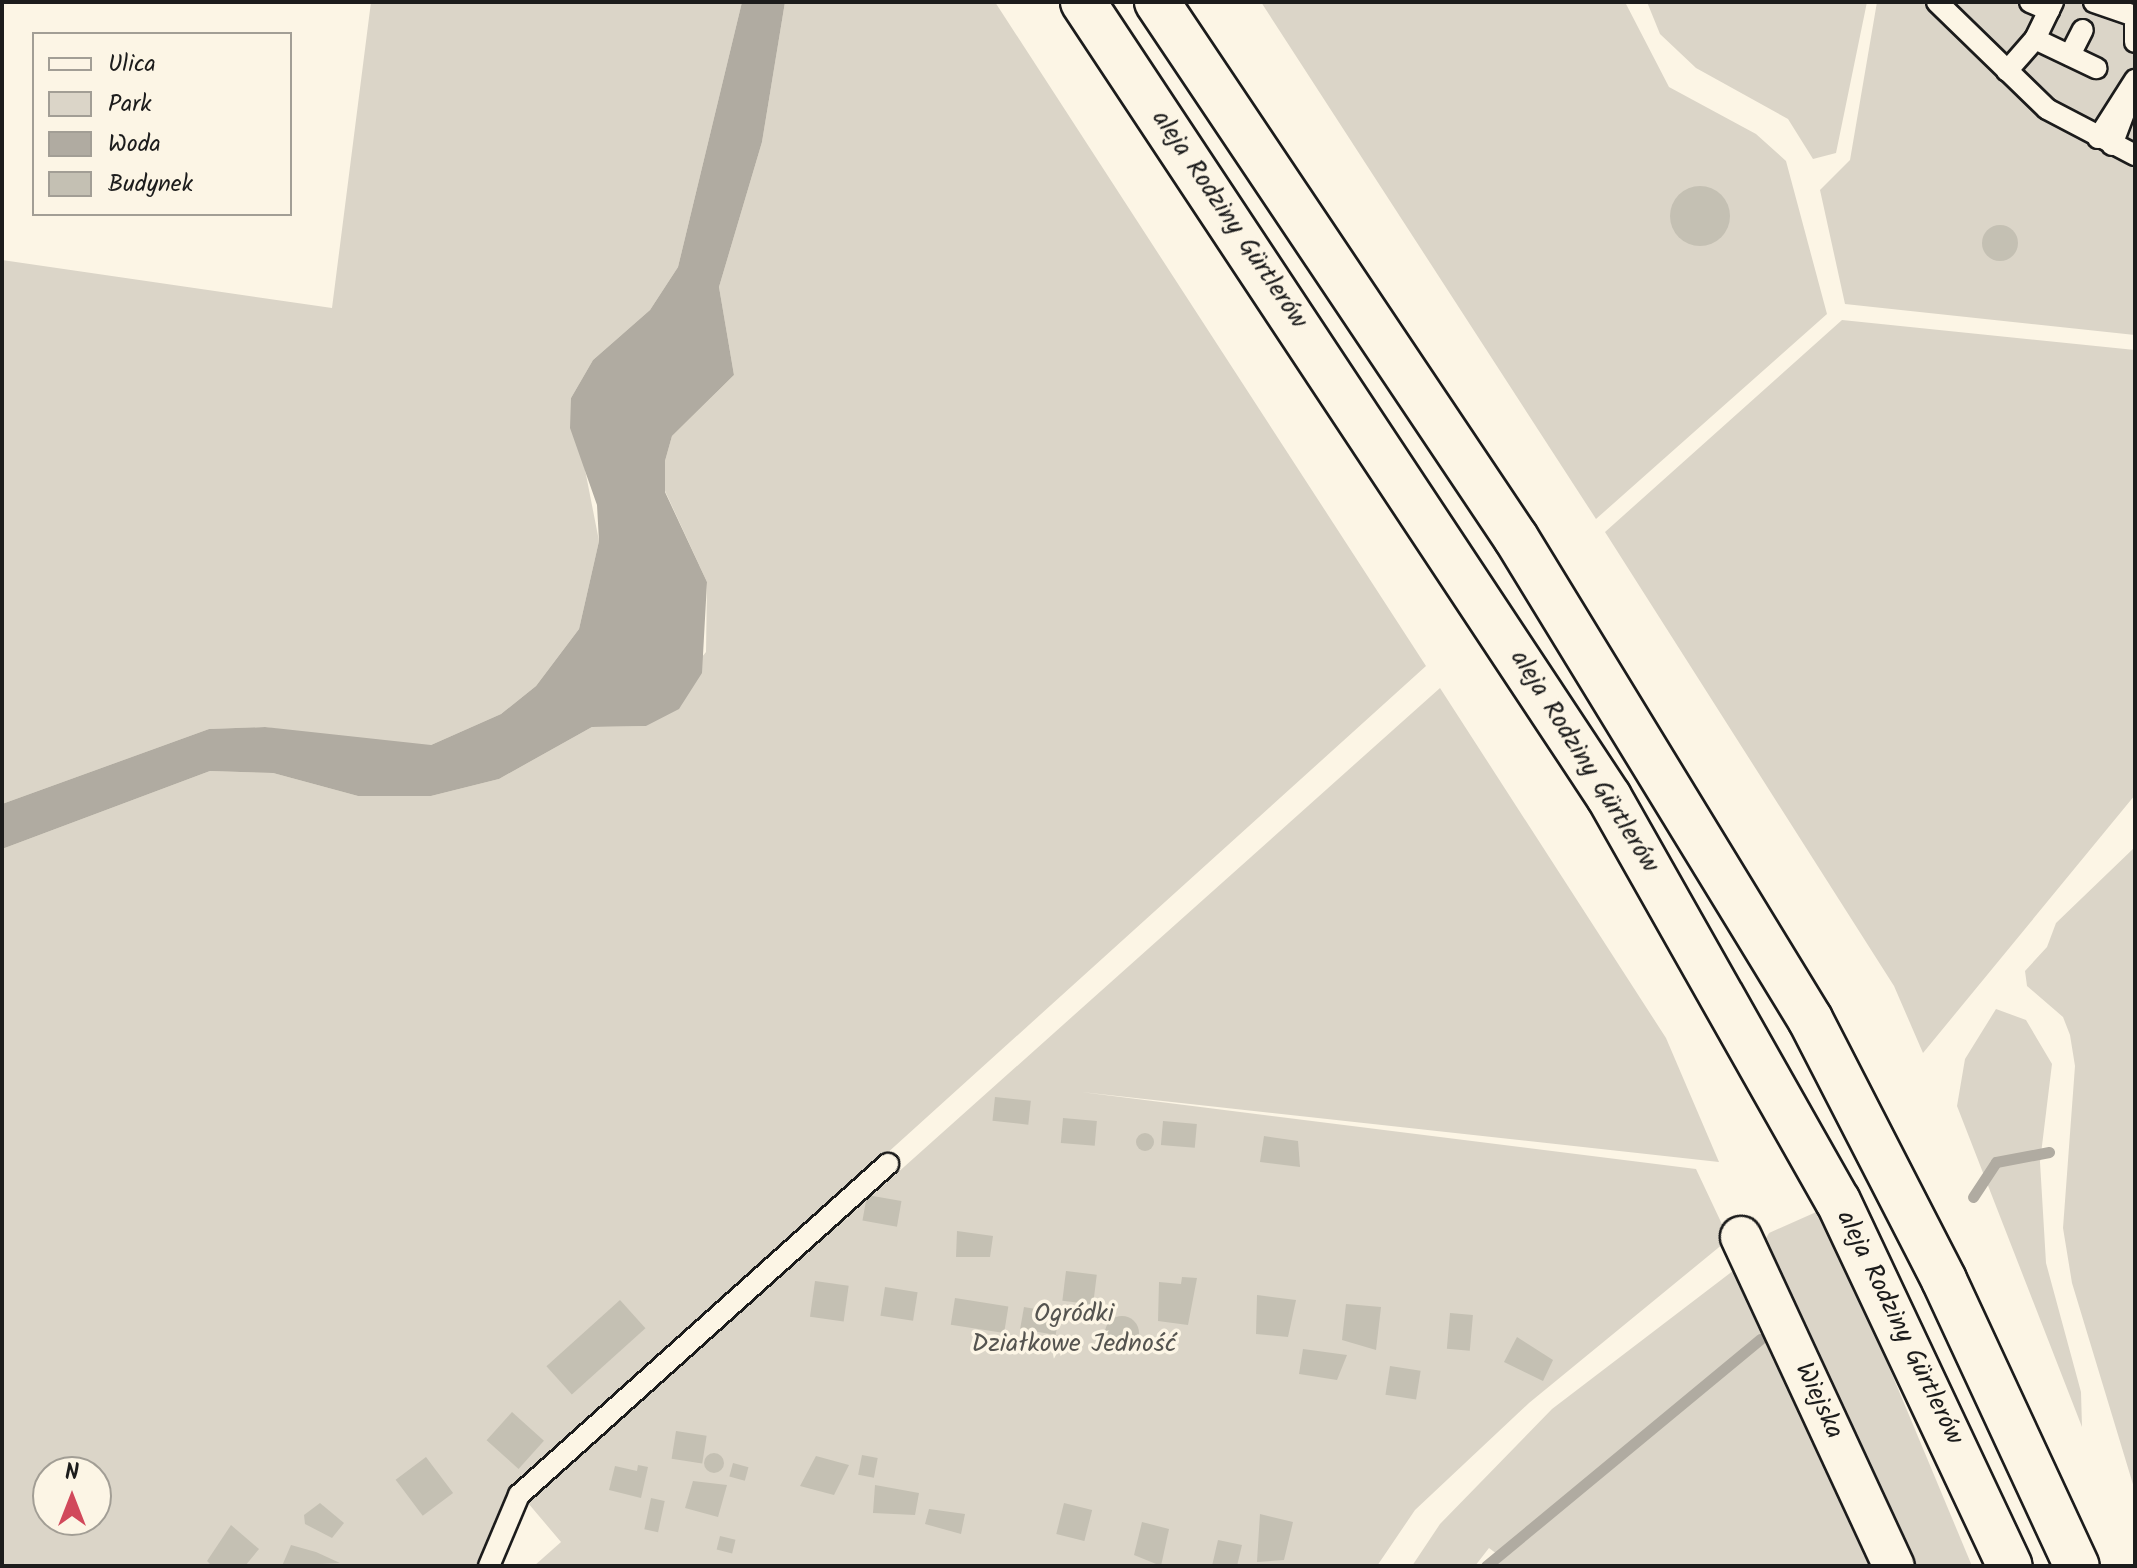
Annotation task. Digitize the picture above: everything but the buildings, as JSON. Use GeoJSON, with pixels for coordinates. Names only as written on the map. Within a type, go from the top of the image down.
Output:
{"type":"FeatureCollection","features":[{"type":"Feature","properties":{"kind":"main road","name":"aleja Rodziny Gürtlerów"},"geometry":{"type":"LineString","coordinates":[[1083,2],[1609,797],[1832,1189],[2010,1566]]}},
{"type":"Feature","properties":{"kind":"main road"},"geometry":{"type":"LineString","coordinates":[[1157,2],[1516,538],[1810,1019],[1883,1162],[2077,1566]]}},
{"type":"Feature","properties":{"kind":"street","name":"Wiejska"},"geometry":{"type":"LineString","coordinates":[[1741,1237],[1894,1566]]}},
{"type":"Feature","properties":{"kind":"lane"},"geometry":{"type":"LineString","coordinates":[[2094,2],[2131,25]]}},
{"type":"Feature","properties":{"kind":"lane"},"geometry":{"type":"LineString","coordinates":[[2007,71],[2035,39],[2044,5]]}},
{"type":"Feature","properties":{"kind":"lane"},"geometry":{"type":"LineString","coordinates":[[1945,6],[2047,109],[2135,155]]}},
{"type":"Feature","properties":{"kind":"lane"},"geometry":{"type":"LineString","coordinates":[[2070,55],[2083,30]]}},
{"type":"Feature","properties":{"kind":"lane"},"geometry":{"type":"LineString","coordinates":[[2035,39],[2096,68]]}},
{"type":"Feature","properties":{"kind":"lane"},"geometry":{"type":"LineString","coordinates":[[2105,141],[2135,81]]}},
{"type":"Feature","properties":{"kind":"lane"},"geometry":{"type":"LineString","coordinates":[[489,1566],[519,1495],[888,1164]]}},
{"type":"Feature","properties":{"kind":"green space"},"geometry":{"type":"Polygon","coordinates":[[[371,2],[742,2],[678,267],[650,310],[593,360],[571,398],[599,541],[579,629],[536,686],[501,714],[431,745],[397,749],[265,727],[209,729],[2,804],[2,260],[332,308],[371,2]]]}},
{"type":"Feature","properties":{"kind":"green space"},"geometry":{"type":"Polygon","coordinates":[[[785,2],[995,2],[1426,666],[509,1495],[478,1566],[2,1566],[2,849],[210,771],[273,773],[358,796],[431,796],[499,779],[592,727],[646,726],[706,652],[707,582],[665,491],[665,461],[672,436],[734,375],[719,287],[762,142],[785,2]]]}},
{"type":"Feature","properties":{"kind":"green space"},"geometry":{"type":"Polygon","coordinates":[[[1261,2],[1625,2],[1669,87],[1756,134],[1786,161],[1827,314],[1596,519],[1261,2]]]}},
{"type":"Feature","properties":{"kind":"green space"},"geometry":{"type":"Polygon","coordinates":[[[1647,2],[1867,2],[1836,153],[1813,159],[1788,119],[1696,68],[1660,34],[1647,2]]]}},
{"type":"Feature","properties":{"kind":"green space"},"geometry":{"type":"Polygon","coordinates":[[[1877,2],[2135,2],[2135,335],[1845,304],[1820,190],[1850,160],[1877,2]]]}},
{"type":"Feature","properties":{"kind":"green space"},"geometry":{"type":"Polygon","coordinates":[[[1842,320],[2135,350],[2135,795],[1923,1053],[1894,986],[1605,532],[1842,320]]]}},
{"type":"Feature","properties":{"kind":"green space","name":"Ogródki Działkowe Jedność"},"geometry":{"type":"Polygon","coordinates":[[[1440,688],[1666,1038],[1719,1162],[1081,1092],[1696,1169],[1729,1239],[1529,1403],[1415,1510],[1377,1566],[534,1566],[561,1542],[528,1503],[1440,688]]]}},
{"type":"Feature","properties":{"kind":"green space"},"geometry":{"type":"Polygon","coordinates":[[[2135,847],[2135,1491],[2072,1283],[2063,1228],[2075,1066],[2070,1035],[2063,1017],[2027,986],[2025,971],[2047,947],[2056,923],[2135,847]]]}},
{"type":"Feature","properties":{"kind":"green space"},"geometry":{"type":"Polygon","coordinates":[[[1996,1009],[2026,1020],[2052,1064],[2040,1162],[2046,1263],[2081,1392],[2082,1427],[1957,1106],[1965,1059],[1996,1009]]]}},
{"type":"Feature","properties":{"kind":"green space"},"geometry":{"type":"Polygon","coordinates":[[[1823,1209],[1972,1566],[1494,1566],[1501,1557],[1489,1548],[1475,1566],[1412,1566],[1440,1524],[1552,1409],[1759,1251],[1769,1233],[1823,1209]]]}},
{"type":"Feature","properties":{"kind":"water"},"geometry":{"type":"Polygon","coordinates":[[[742,2],[785,2],[762,142],[719,287],[734,375],[672,436],[665,461],[665,492],[707,582],[702,673],[679,709],[646,726],[592,727],[499,779],[431,796],[358,796],[273,773],[210,771],[2,849],[2,804],[209,729],[265,727],[431,745],[501,714],[536,686],[579,629],[599,541],[597,505],[570,428],[571,398],[593,360],[650,310],[678,267],[742,2]]]}},
{"type":"Feature","properties":{"kind":"waterway"},"geometry":{"type":"LineString","coordinates":[[1973,1197],[1996,1162],[2049,1152]]}},
{"type":"Feature","properties":{"kind":"waterway"},"geometry":{"type":"LineString","coordinates":[[1486,1566],[1760,1339]]}}]}
